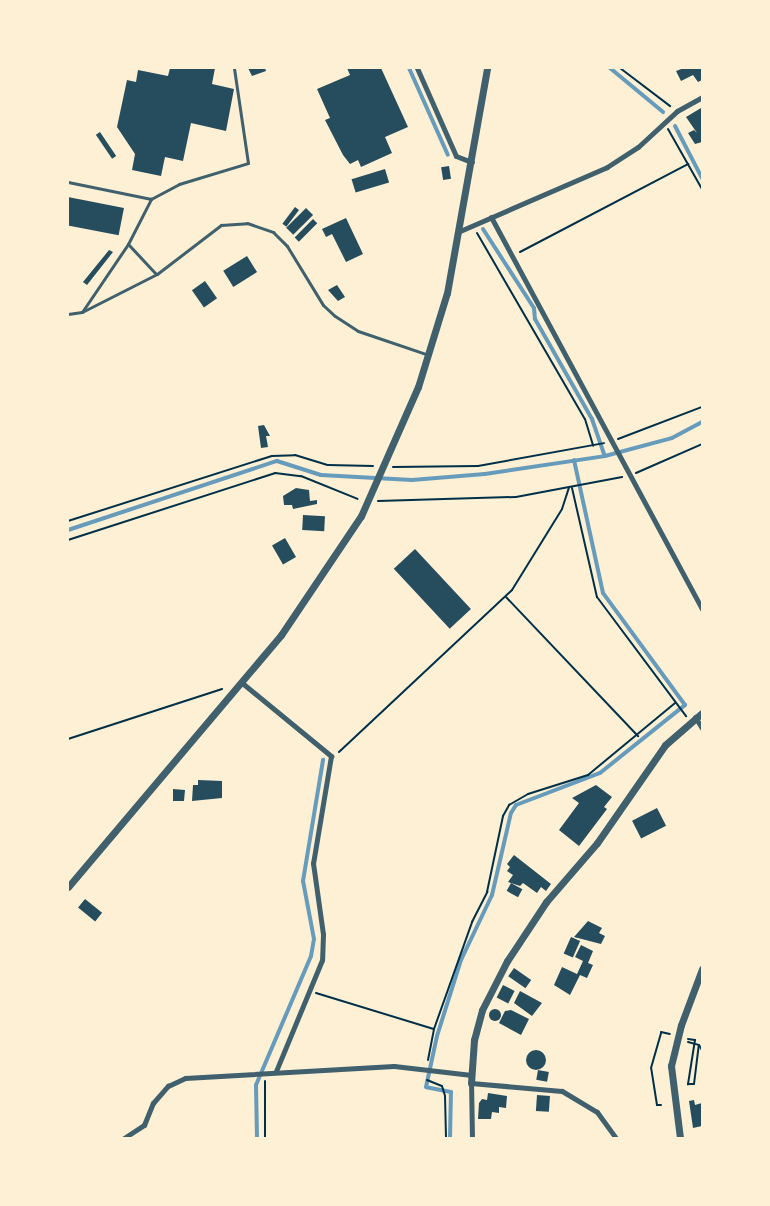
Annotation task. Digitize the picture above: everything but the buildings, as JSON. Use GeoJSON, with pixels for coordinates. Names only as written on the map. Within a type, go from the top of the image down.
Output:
{"type":"FeatureCollection","features":[{"type":"Feature","properties":{"kind":"street"},"geometry":{"type":"LineString","coordinates":[[417,68],[456,156],[472,162]]}},
{"type":"Feature","properties":{"kind":"street"},"geometry":{"type":"LineString","coordinates":[[68,887],[241,682],[322,577],[368,501],[386,466],[428,354],[447,293],[460,231],[487,68]]}},
{"type":"Feature","properties":{"kind":"street"},"geometry":{"type":"LineString","coordinates":[[460,231],[608,167],[638,147],[677,111],[702,97]]}},
{"type":"Feature","properties":{"kind":"street"},"geometry":{"type":"LineString","coordinates":[[491,217],[702,609]]}},
{"type":"Feature","properties":{"kind":"street"},"geometry":{"type":"LineString","coordinates":[[241,682],[331,756],[313,863],[323,934],[322,960],[276,1071]]}},
{"type":"Feature","properties":{"kind":"street"},"geometry":{"type":"LineString","coordinates":[[472,1138],[471,1079],[482,1010],[507,961],[546,902],[597,843],[665,745],[702,712]]}},
{"type":"Feature","properties":{"kind":"street"},"geometry":{"type":"LineString","coordinates":[[695,717],[702,728]]}},
{"type":"Feature","properties":{"kind":"street"},"geometry":{"type":"LineString","coordinates":[[680,1138],[671,1066],[681,1025],[702,969]]}},
{"type":"Feature","properties":{"kind":"street"},"geometry":{"type":"LineString","coordinates":[[124,1138],[144,1125],[153,1103],[168,1086],[185,1078],[394,1066],[562,1091],[597,1112],[616,1138]]}},
{"type":"Feature","properties":{"kind":"lane"},"geometry":{"type":"LineString","coordinates":[[82,312],[129,244],[151,199],[179,184],[248,163],[234,68]]}},
{"type":"Feature","properties":{"kind":"lane"},"geometry":{"type":"LineString","coordinates":[[68,182],[151,199]]}},
{"type":"Feature","properties":{"kind":"lane"},"geometry":{"type":"LineString","coordinates":[[68,314],[82,312],[157,274],[221,225],[247,223],[273,232],[280,239],[323,305],[334,316],[358,331],[428,354]]}},
{"type":"Feature","properties":{"kind":"lane"},"geometry":{"type":"LineString","coordinates":[[129,244],[157,274]]}},
{"type":"Feature","properties":{"kind":"path"},"geometry":{"type":"LineString","coordinates":[[620,68],[677,111]]}},
{"type":"Feature","properties":{"kind":"path"},"geometry":{"type":"LineString","coordinates":[[664,123],[702,189]]}},
{"type":"Feature","properties":{"kind":"path"},"geometry":{"type":"LineString","coordinates":[[512,256],[688,164]]}},
{"type":"Feature","properties":{"kind":"path"},"geometry":{"type":"LineString","coordinates":[[476,224],[491,262],[524,309],[585,420],[593,446]]}},
{"type":"Feature","properties":{"kind":"path"},"geometry":{"type":"LineString","coordinates":[[68,521],[272,456],[295,455],[328,465],[386,466],[409,470],[478,466],[593,446],[702,407]]}},
{"type":"Feature","properties":{"kind":"path"},"geometry":{"type":"LineString","coordinates":[[68,540],[275,473],[301,476],[348,497],[368,501],[505,498],[571,488],[630,475],[702,444]]}},
{"type":"Feature","properties":{"kind":"path"},"geometry":{"type":"LineString","coordinates":[[331,756],[506,597],[562,509],[571,488]]}},
{"type":"Feature","properties":{"kind":"path"},"geometry":{"type":"LineString","coordinates":[[571,488],[597,597],[684,713]]}},
{"type":"Feature","properties":{"kind":"path"},"geometry":{"type":"LineString","coordinates":[[506,597],[638,736]]}},
{"type":"Feature","properties":{"kind":"path"},"geometry":{"type":"LineString","coordinates":[[68,739],[241,682]]}},
{"type":"Feature","properties":{"kind":"path"},"geometry":{"type":"LineString","coordinates":[[426,1070],[434,1029],[472,922],[488,892],[503,816],[509,805],[528,794],[588,775],[675,704]]}},
{"type":"Feature","properties":{"kind":"path"},"geometry":{"type":"LineString","coordinates":[[316,993],[434,1029]]}},
{"type":"Feature","properties":{"kind":"path"},"geometry":{"type":"LineString","coordinates":[[661,1106],[657,1105],[651,1068],[662,1032]]}},
{"type":"Feature","properties":{"kind":"path"},"geometry":{"type":"LineString","coordinates":[[695,1040],[688,1084],[694,1084],[699,1045]]}},
{"type":"Feature","properties":{"kind":"path"},"geometry":{"type":"LineString","coordinates":[[688,1042],[699,1045],[702,1050]]}},
{"type":"Feature","properties":{"kind":"path"},"geometry":{"type":"LineString","coordinates":[[416,1069],[417,1075],[442,1086],[446,1138]]}},
{"type":"Feature","properties":{"kind":"path"},"geometry":{"type":"LineString","coordinates":[[265,1138],[267,1072]]}},
{"type":"Feature","properties":{"kind":"waterway"},"geometry":{"type":"LineString","coordinates":[[409,68],[448,155]]}},
{"type":"Feature","properties":{"kind":"waterway"},"geometry":{"type":"LineString","coordinates":[[610,68],[663,112]]}},
{"type":"Feature","properties":{"kind":"waterway"},"geometry":{"type":"LineString","coordinates":[[675,126],[702,178]]}},
{"type":"Feature","properties":{"kind":"waterway"},"geometry":{"type":"LineString","coordinates":[[483,229],[534,308],[535,319],[592,419],[605,456]]}},
{"type":"Feature","properties":{"kind":"waterway"},"geometry":{"type":"LineString","coordinates":[[68,530],[277,461],[321,475],[412,480],[485,474],[605,456],[672,438],[702,422]]}},
{"type":"Feature","properties":{"kind":"waterway"},"geometry":{"type":"LineString","coordinates":[[450,1138],[451,1092],[426,1087],[437,1036],[461,960],[492,895],[511,813],[516,805],[600,773],[685,705],[603,593],[574,460]]}},
{"type":"Feature","properties":{"kind":"waterway"},"geometry":{"type":"LineString","coordinates":[[257,1138],[256,1085],[311,956],[314,939],[303,881],[323,760]]}}]}
